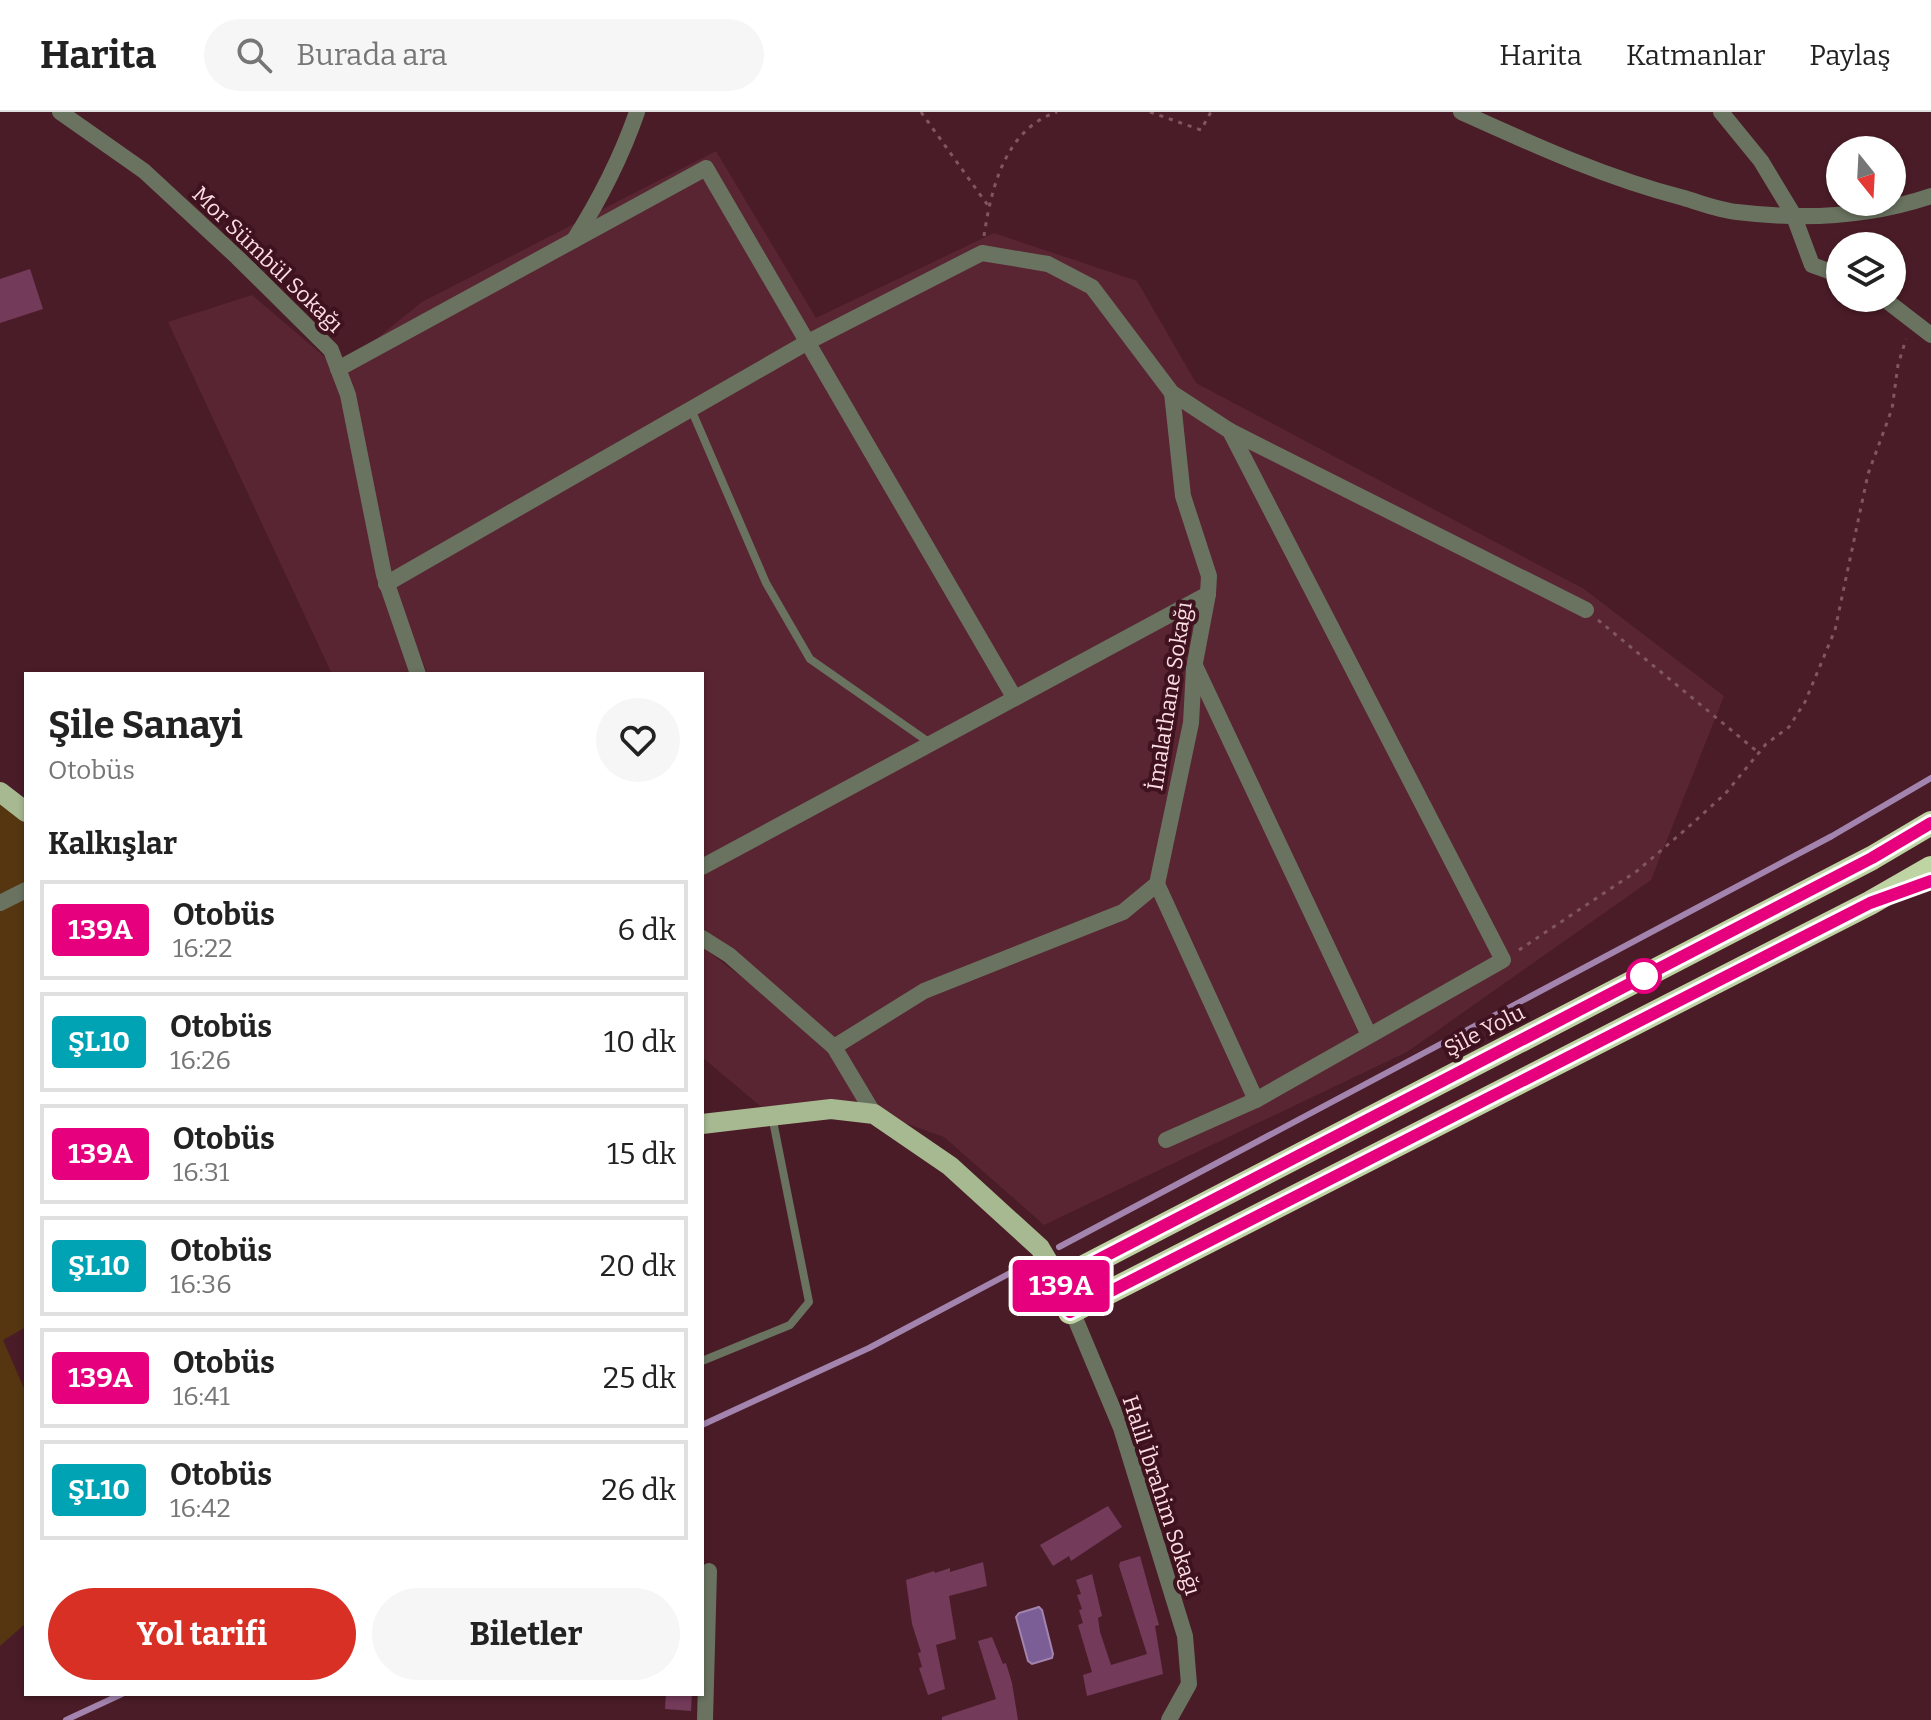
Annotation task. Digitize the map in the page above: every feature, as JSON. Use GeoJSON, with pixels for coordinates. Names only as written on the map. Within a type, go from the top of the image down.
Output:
{"type":"FeatureCollection","features":[{"type":"Feature","properties":{"kind":"highway","name":"Şile Yolu"},"geometry":{"type":"LineString","coordinates":[[1059,1280],[1872,858],[1931,823]]}},
{"type":"Feature","properties":{"kind":"highway"},"geometry":{"type":"LineString","coordinates":[[1070,1312],[1870,903],[1931,868]]}},
{"type":"Feature","properties":{"kind":"highway"},"geometry":{"type":"LineString","coordinates":[[1870,903],[1931,881]]}},
{"type":"Feature","properties":{"kind":"main road"},"geometry":{"type":"LineString","coordinates":[[0,792],[24,810]]}},
{"type":"Feature","properties":{"kind":"main road"},"geometry":{"type":"LineString","coordinates":[[704,1124],[831,1109],[874,1114],[950,1166],[1040,1248],[1059,1280]]}},
{"type":"Feature","properties":{"kind":"street","name":"Mor Sümbül Sokağı"},"geometry":{"type":"LineString","coordinates":[[60,112],[144,171],[331,350],[348,395],[386,584],[417,672]]}},
{"type":"Feature","properties":{"kind":"street"},"geometry":{"type":"LineString","coordinates":[[573,242],[602,195],[637,112]]}},
{"type":"Feature","properties":{"kind":"street"},"geometry":{"type":"LineString","coordinates":[[1461,112],[1560,157],[1657,191],[1736,212],[1856,214],[1904,205],[1931,196]]}},
{"type":"Feature","properties":{"kind":"street"},"geometry":{"type":"LineString","coordinates":[[1721,112],[1761,161],[1793,214],[1812,265],[1826,270]]}},
{"type":"Feature","properties":{"kind":"street"},"geometry":{"type":"LineString","coordinates":[[338,369],[706,168],[1014,697]]}},
{"type":"Feature","properties":{"kind":"street"},"geometry":{"type":"LineString","coordinates":[[386,584],[806,343],[982,253],[1048,264],[1092,287],[1172,393],[1230,431],[1586,610]]}},
{"type":"Feature","properties":{"kind":"street"},"geometry":{"type":"LineString","coordinates":[[1901,312],[1931,335]]}},
{"type":"Feature","properties":{"kind":"street","name":"İmalathane Sokağı"},"geometry":{"type":"LineString","coordinates":[[1157,884],[1191,723],[1194,665],[1209,576],[1183,496],[1172,393]]}},
{"type":"Feature","properties":{"kind":"street"},"geometry":{"type":"LineString","coordinates":[[1166,1140],[1256,1100],[1503,960],[1230,431]]}},
{"type":"Feature","properties":{"kind":"street"},"geometry":{"type":"LineString","coordinates":[[704,866],[1208,594]]}},
{"type":"Feature","properties":{"kind":"street"},"geometry":{"type":"LineString","coordinates":[[1194,665],[1369,1035]]}},
{"type":"Feature","properties":{"kind":"street"},"geometry":{"type":"LineString","coordinates":[[834,1047],[924,991],[1123,912],[1157,884],[1256,1100]]}},
{"type":"Feature","properties":{"kind":"street"},"geometry":{"type":"LineString","coordinates":[[0,903],[24,891]]}},
{"type":"Feature","properties":{"kind":"street"},"geometry":{"type":"LineString","coordinates":[[704,939],[729,955],[834,1047],[874,1114]]}},
{"type":"Feature","properties":{"kind":"street","name":"Halil İbrahim Sokağı"},"geometry":{"type":"LineString","coordinates":[[1059,1280],[1121,1428],[1185,1636],[1189,1684],[1169,1720]]}},
{"type":"Feature","properties":{"kind":"street"},"geometry":{"type":"LineString","coordinates":[[705,1720],[709,1571]]}},
{"type":"Feature","properties":{"kind":"lane"},"geometry":{"type":"LineString","coordinates":[[691,408],[766,583],[810,659],[930,743]]}},
{"type":"Feature","properties":{"kind":"lane"},"geometry":{"type":"LineString","coordinates":[[704,1360],[790,1325],[809,1302],[772,1116]]}},
{"type":"Feature","properties":{"kind":"path"},"geometry":{"type":"LineString","coordinates":[[921,112],[989,207]]}},
{"type":"Feature","properties":{"kind":"path"},"geometry":{"type":"LineString","coordinates":[[982,253],[996,176],[1016,141],[1043,117],[1057,112]]}},
{"type":"Feature","properties":{"kind":"path"},"geometry":{"type":"LineString","coordinates":[[1150,112],[1201,130],[1211,112]]}},
{"type":"Feature","properties":{"kind":"path"},"geometry":{"type":"LineString","coordinates":[[1503,960],[1637,871],[1725,794],[1759,753],[1789,727],[1805,702],[1835,630],[1868,474],[1892,409],[1898,365],[1911,320]]}},
{"type":"Feature","properties":{"kind":"path"},"geometry":{"type":"LineString","coordinates":[[1586,610],[1759,753]]}},
{"type":"Feature","properties":{"kind":"shaded area"},"geometry":{"type":"Polygon","coordinates":[[[716,151],[816,318],[994,233],[1137,281],[1196,383],[1584,589],[1724,696],[1651,880],[1407,1052],[1044,1225],[944,1137],[874,1112],[772,1116],[704,1059],[704,949],[817,1034],[704,936],[704,672],[427,672],[390,584],[386,584],[421,672],[331,672],[168,322],[252,295],[339,369],[422,302],[716,151]]]}},
{"type":"Feature","properties":{"kind":"shaded area"},"geometry":{"type":"Polygon","coordinates":[[[0,792],[24,810],[24,1328],[3,1340],[24,1388],[24,1625],[0,1646],[0,792]]]}},
{"type":"Feature","properties":{"kind":"shaded area"},"geometry":{"type":"Polygon","coordinates":[[[1039,1607],[1053,1654],[1052,1658],[1032,1664],[1028,1661],[1016,1617],[1019,1613],[1039,1607]]]}},
{"type":"Feature","properties":{"kind":"building"},"geometry":{"type":"Polygon","coordinates":[[[30,269],[43,309],[0,323],[0,279],[30,269]]]}},
{"type":"Feature","properties":{"kind":"building"},"geometry":{"type":"Polygon","coordinates":[[[1108,1506],[1122,1527],[1071,1561],[1069,1556],[1053,1566],[1040,1545],[1108,1506]]]}},
{"type":"Feature","properties":{"kind":"building"},"geometry":{"type":"Polygon","coordinates":[[[1140,1556],[1159,1625],[1155,1626],[1163,1674],[1087,1696],[1083,1675],[1092,1672],[1078,1625],[1083,1623],[1077,1595],[1081,1594],[1076,1580],[1092,1574],[1102,1616],[1098,1618],[1100,1632],[1111,1665],[1147,1654],[1119,1566],[1120,1562],[1140,1556]]]}},
{"type":"Feature","properties":{"kind":"building"},"geometry":{"type":"Polygon","coordinates":[[[983,1562],[987,1586],[949,1596],[956,1639],[936,1645],[945,1689],[928,1695],[919,1668],[922,1667],[918,1653],[921,1652],[912,1624],[906,1580],[983,1562]]]}},
{"type":"Feature","properties":{"kind":"building"},"geometry":{"type":"Polygon","coordinates":[[[992,1637],[1003,1664],[1006,1663],[1018,1720],[942,1720],[942,1717],[996,1699],[978,1641],[992,1637]]]}},
{"type":"Feature","properties":{"kind":"building"},"geometry":{"type":"Polygon","coordinates":[[[666,1696],[692,1696],[691,1711],[665,1709],[666,1696]]]}},
{"type":"Feature","properties":{"kind":"waterway"},"geometry":{"type":"LineString","coordinates":[[1059,1247],[1832,836],[1931,778]]}},
{"type":"Feature","properties":{"kind":"waterway"},"geometry":{"type":"LineString","coordinates":[[704,1424],[869,1348],[1029,1263]]}},
{"type":"Feature","properties":{"kind":"waterway"},"geometry":{"type":"LineString","coordinates":[[66,1720],[118,1696]]}},
{"type":"Feature","properties":{"kind":"bus line","name":"139A"},"geometry":{"type":"LineString","coordinates":[[1931,823],[1872,858],[1059,1280],[1070,1312],[1870,903],[1931,881]]}}]}
